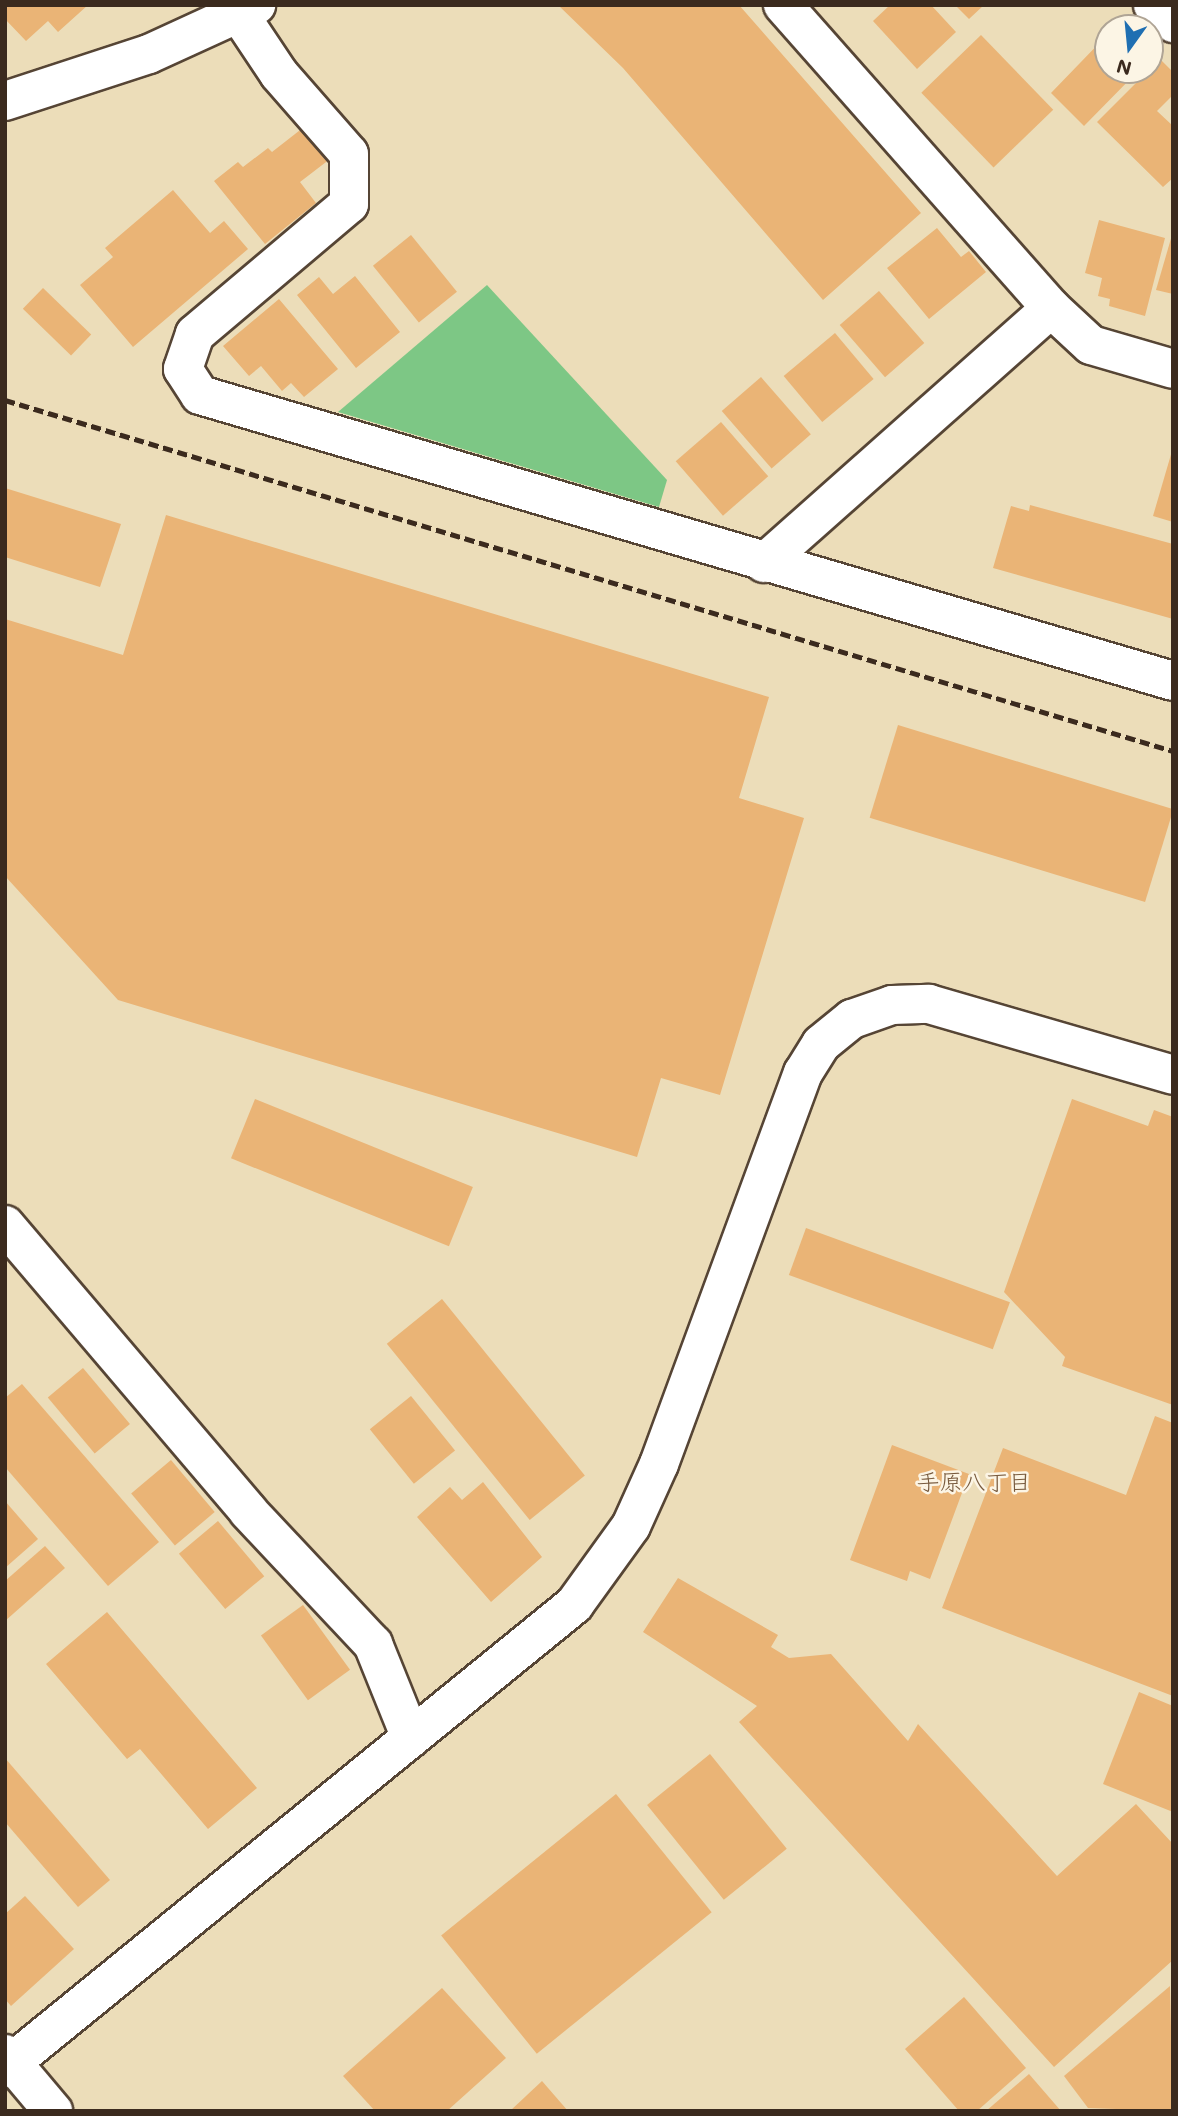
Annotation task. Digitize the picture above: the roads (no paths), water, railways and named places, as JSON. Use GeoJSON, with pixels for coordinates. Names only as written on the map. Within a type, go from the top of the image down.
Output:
{"type":"FeatureCollection","features":[{"type":"Feature","properties":{"kind":"street"},"geometry":{"type":"LineString","coordinates":[[783,5],[1051,308],[1091,345],[1173,369]]}},
{"type":"Feature","properties":{"kind":"street"},"geometry":{"type":"LineString","coordinates":[[1153,5],[1173,23]]}},
{"type":"Feature","properties":{"kind":"street"},"geometry":{"type":"LineString","coordinates":[[5,101],[149,54],[242,9],[349,154],[349,204],[195,334],[183,369],[200,395],[764,563],[1173,681]]}},
{"type":"Feature","properties":{"kind":"street"},"geometry":{"type":"LineString","coordinates":[[764,563],[1051,308]]}},
{"type":"Feature","properties":{"kind":"street"},"geometry":{"type":"LineString","coordinates":[[53,2111],[7,2061],[574,1605],[631,1526],[803,1073],[821,1044],[862,1016],[892,1005],[929,1004],[1173,1075]]}},
{"type":"Feature","properties":{"kind":"street"},"geometry":{"type":"LineString","coordinates":[[5,1225],[248,1511],[373,1644],[411,1738]]}},
{"type":"Feature","properties":{"kind":"railway"},"geometry":{"type":"LineString","coordinates":[[5,400],[1173,751]]}},
{"type":"Feature","properties":{"kind":"district","name":"手原八丁目"},"geometry":{"type":"Point","coordinates":[974,1481]}}]}
